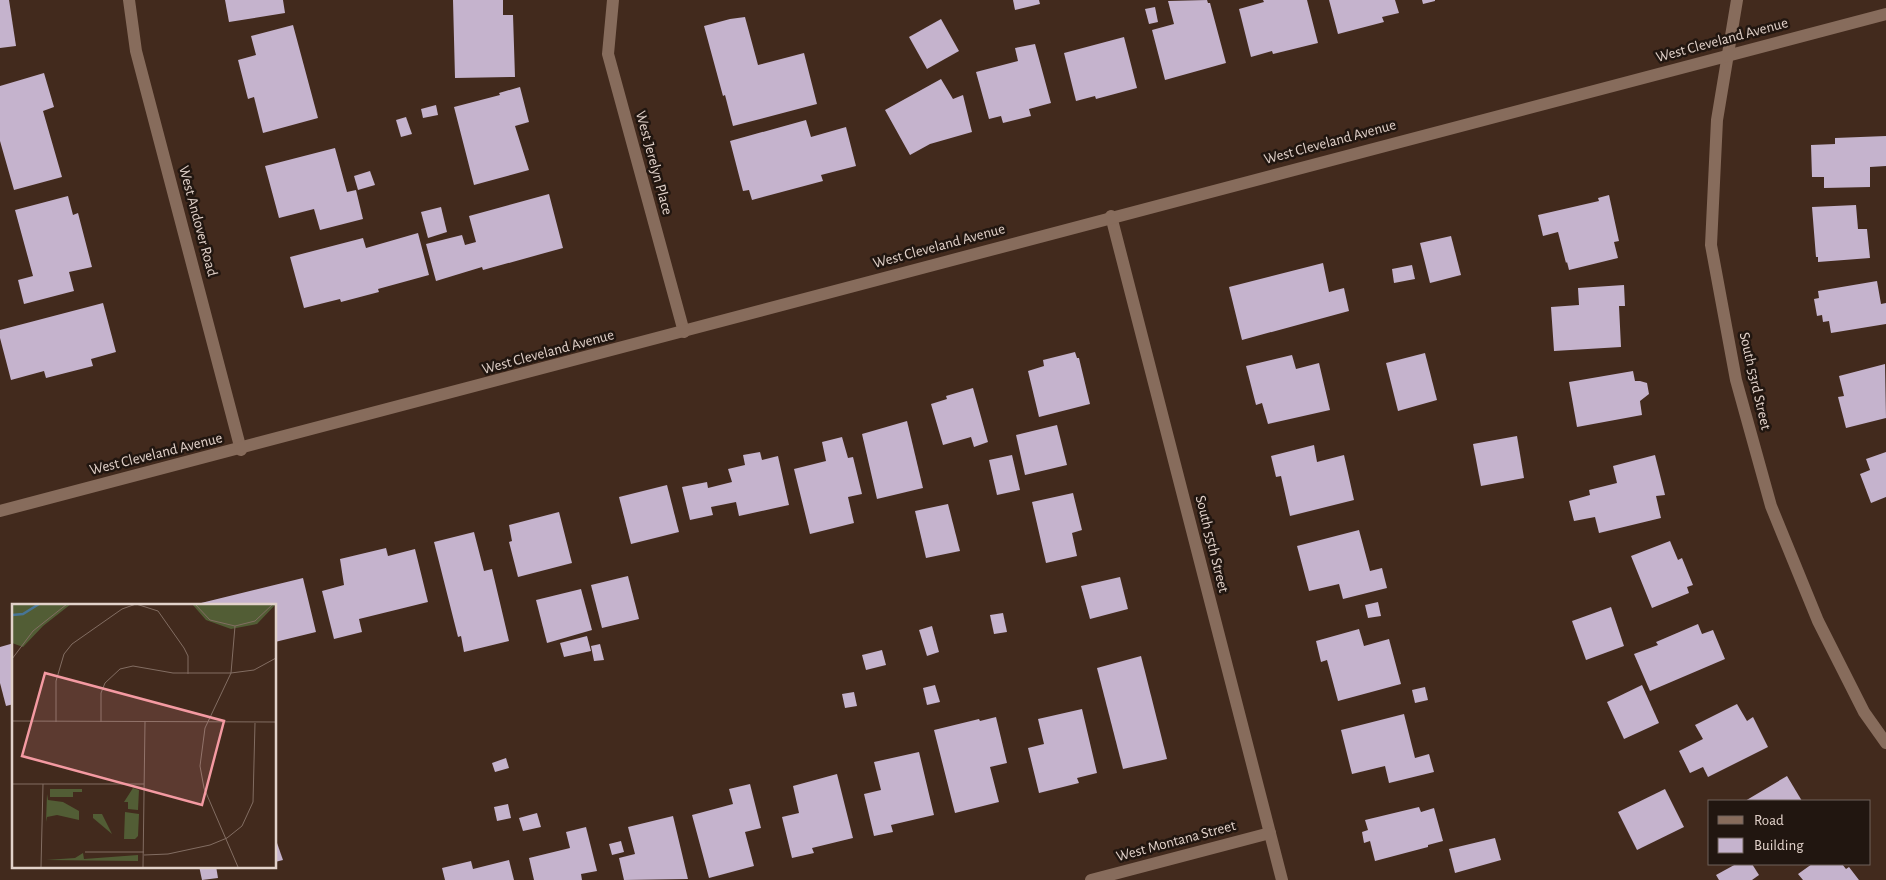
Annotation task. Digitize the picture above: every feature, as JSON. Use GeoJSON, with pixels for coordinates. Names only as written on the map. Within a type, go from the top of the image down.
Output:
{"type":"FeatureCollection","features":[{"type":"Feature","properties":{"kind":"street","name":"West Andover Road"},"geometry":{"type":"LineString","coordinates":[[129,0],[136,51],[241,450]]}},
{"type":"Feature","properties":{"kind":"street","name":"West Jerelyn Place"},"geometry":{"type":"LineString","coordinates":[[613,0],[608,54],[684,332]]}},
{"type":"Feature","properties":{"kind":"street","name":"South 53rd Street"},"geometry":{"type":"LineString","coordinates":[[1737,0],[1717,120],[1711,245],[1736,380],[1771,506],[1818,621],[1864,712],[1886,743]]}},
{"type":"Feature","properties":{"kind":"street","name":"West Cleveland Avenue"},"geometry":{"type":"LineString","coordinates":[[0,511],[241,450],[1111,216],[1886,14]]}},
{"type":"Feature","properties":{"kind":"street","name":"South 55th Street"},"geometry":{"type":"LineString","coordinates":[[1111,216],[1282,880]]}},
{"type":"Feature","properties":{"kind":"street","name":"West Montana Street"},"geometry":{"type":"LineString","coordinates":[[1091,880],[1270,833]]}},
{"type":"Feature","properties":{"kind":"building"},"geometry":{"type":"Polygon","coordinates":[[[0,0],[9,0],[16,46],[0,48],[0,0]]]}},
{"type":"Feature","properties":{"kind":"building"},"geometry":{"type":"Polygon","coordinates":[[[225,0],[283,0],[285,13],[229,22],[225,0]]]}},
{"type":"Feature","properties":{"kind":"building"},"geometry":{"type":"Polygon","coordinates":[[[453,0],[503,0],[503,15],[513,15],[515,77],[455,78],[453,0]]]}},
{"type":"Feature","properties":{"kind":"building"},"geometry":{"type":"Polygon","coordinates":[[[1013,0],[1039,0],[1040,4],[1015,10],[1013,0]]]}},
{"type":"Feature","properties":{"kind":"building"},"geometry":{"type":"Polygon","coordinates":[[[1207,0],[1210,3],[1226,63],[1165,80],[1152,30],[1174,24],[1168,1],[1207,0]]]}},
{"type":"Feature","properties":{"kind":"building"},"geometry":{"type":"Polygon","coordinates":[[[1263,0],[1307,0],[1318,43],[1273,54],[1272,51],[1251,57],[1239,9],[1264,2],[1263,0]]]}},
{"type":"Feature","properties":{"kind":"building"},"geometry":{"type":"Polygon","coordinates":[[[1329,0],[1395,0],[1399,13],[1382,17],[1384,22],[1338,34],[1329,0]]]}},
{"type":"Feature","properties":{"kind":"building"},"geometry":{"type":"Polygon","coordinates":[[[1422,0],[1435,0],[1435,1],[1423,4],[1422,0]]]}},
{"type":"Feature","properties":{"kind":"building"},"geometry":{"type":"Polygon","coordinates":[[[1155,7],[1158,22],[1149,24],[1145,9],[1155,7]]]}},
{"type":"Feature","properties":{"kind":"building"},"geometry":{"type":"Polygon","coordinates":[[[745,17],[758,65],[804,53],[817,104],[733,126],[704,26],[745,17]]]}},
{"type":"Feature","properties":{"kind":"building"},"geometry":{"type":"Polygon","coordinates":[[[941,19],[959,51],[927,69],[909,37],[941,19]]]}},
{"type":"Feature","properties":{"kind":"building"},"geometry":{"type":"Polygon","coordinates":[[[293,25],[318,118],[263,133],[254,97],[248,99],[238,60],[256,55],[251,36],[293,25]]]}},
{"type":"Feature","properties":{"kind":"building"},"geometry":{"type":"Polygon","coordinates":[[[1124,37],[1137,88],[1096,99],[1095,96],[1076,101],[1064,53],[1124,37]]]}},
{"type":"Feature","properties":{"kind":"building"},"geometry":{"type":"Polygon","coordinates":[[[1035,44],[1051,103],[1029,109],[1031,116],[1003,123],[1001,116],[989,119],[976,72],[1018,61],[1015,48],[1035,44]]]}},
{"type":"Feature","properties":{"kind":"building"},"geometry":{"type":"Polygon","coordinates":[[[44,73],[54,107],[43,111],[62,177],[14,190],[0,141],[0,86],[44,73]]]}},
{"type":"Feature","properties":{"kind":"building"},"geometry":{"type":"Polygon","coordinates":[[[941,79],[953,99],[963,95],[972,132],[930,144],[910,155],[885,110],[941,79]]]}},
{"type":"Feature","properties":{"kind":"building"},"geometry":{"type":"Polygon","coordinates":[[[520,87],[529,122],[515,126],[529,170],[474,185],[454,107],[500,95],[499,93],[520,87]]]}},
{"type":"Feature","properties":{"kind":"building"},"geometry":{"type":"Polygon","coordinates":[[[436,105],[438,115],[423,118],[421,109],[436,105]]]}},
{"type":"Feature","properties":{"kind":"building"},"geometry":{"type":"Polygon","coordinates":[[[406,117],[412,134],[401,137],[396,120],[406,117]]]}},
{"type":"Feature","properties":{"kind":"building"},"geometry":{"type":"Polygon","coordinates":[[[806,120],[811,137],[846,127],[856,166],[821,175],[823,181],[752,200],[749,190],[743,191],[730,141],[806,120]]]}},
{"type":"Feature","properties":{"kind":"building"},"geometry":{"type":"Polygon","coordinates":[[[1886,136],[1886,166],[1870,167],[1870,187],[1824,188],[1824,177],[1812,177],[1811,145],[1835,144],[1835,138],[1886,136]]]}},
{"type":"Feature","properties":{"kind":"building"},"geometry":{"type":"Polygon","coordinates":[[[335,148],[347,192],[356,190],[363,219],[320,230],[314,209],[279,218],[265,166],[335,148]]]}},
{"type":"Feature","properties":{"kind":"building"},"geometry":{"type":"Polygon","coordinates":[[[370,171],[375,185],[358,190],[354,176],[370,171]]]}},
{"type":"Feature","properties":{"kind":"building"},"geometry":{"type":"Polygon","coordinates":[[[549,194],[563,248],[483,270],[482,267],[436,281],[426,244],[462,235],[465,245],[476,242],[469,216],[549,194]]]}},
{"type":"Feature","properties":{"kind":"building"},"geometry":{"type":"Polygon","coordinates":[[[1609,195],[1619,241],[1614,242],[1618,258],[1569,270],[1558,232],[1543,236],[1538,215],[1599,201],[1598,198],[1609,195]]]}},
{"type":"Feature","properties":{"kind":"building"},"geometry":{"type":"Polygon","coordinates":[[[68,196],[73,215],[78,213],[92,267],[69,272],[74,291],[24,304],[18,280],[33,276],[15,210],[68,196]]]}},
{"type":"Feature","properties":{"kind":"building"},"geometry":{"type":"Polygon","coordinates":[[[1856,205],[1858,229],[1867,229],[1870,258],[1818,262],[1812,207],[1856,205]]]}},
{"type":"Feature","properties":{"kind":"building"},"geometry":{"type":"Polygon","coordinates":[[[441,207],[447,232],[428,238],[421,212],[441,207]]]}},
{"type":"Feature","properties":{"kind":"building"},"geometry":{"type":"Polygon","coordinates":[[[418,233],[429,275],[378,289],[379,292],[341,302],[340,299],[304,308],[290,257],[363,238],[366,248],[418,233]]]}},
{"type":"Feature","properties":{"kind":"building"},"geometry":{"type":"Polygon","coordinates":[[[1451,236],[1461,275],[1430,283],[1420,243],[1451,236]]]}},
{"type":"Feature","properties":{"kind":"building"},"geometry":{"type":"Polygon","coordinates":[[[1323,263],[1329,292],[1344,288],[1349,311],[1242,340],[1229,287],[1323,263]]]}},
{"type":"Feature","properties":{"kind":"building"},"geometry":{"type":"Polygon","coordinates":[[[1412,265],[1415,279],[1394,283],[1392,269],[1412,265]]]}},
{"type":"Feature","properties":{"kind":"building"},"geometry":{"type":"Polygon","coordinates":[[[1877,281],[1881,304],[1886,303],[1886,324],[1831,333],[1829,321],[1823,322],[1822,315],[1817,316],[1814,299],[1819,298],[1818,291],[1877,281]]]}},
{"type":"Feature","properties":{"kind":"building"},"geometry":{"type":"Polygon","coordinates":[[[1624,285],[1625,306],[1619,306],[1621,347],[1554,351],[1551,307],[1579,305],[1578,288],[1624,285]]]}},
{"type":"Feature","properties":{"kind":"building"},"geometry":{"type":"Polygon","coordinates":[[[103,303],[116,352],[91,359],[93,366],[46,378],[44,371],[11,380],[0,338],[0,330],[103,303]]]}},
{"type":"Feature","properties":{"kind":"building"},"geometry":{"type":"Polygon","coordinates":[[[1075,352],[1077,358],[1079,358],[1090,404],[1039,417],[1028,371],[1044,366],[1043,360],[1075,352]]]}},
{"type":"Feature","properties":{"kind":"building"},"geometry":{"type":"Polygon","coordinates":[[[1425,353],[1437,400],[1398,411],[1386,363],[1425,353]]]}},
{"type":"Feature","properties":{"kind":"building"},"geometry":{"type":"Polygon","coordinates":[[[1292,355],[1296,369],[1319,363],[1330,410],[1268,424],[1262,403],[1256,405],[1246,366],[1292,355]]]}},
{"type":"Feature","properties":{"kind":"building"},"geometry":{"type":"Polygon","coordinates":[[[1885,364],[1886,418],[1846,428],[1838,397],[1844,396],[1839,376],[1885,364]]]}},
{"type":"Feature","properties":{"kind":"building"},"geometry":{"type":"Polygon","coordinates":[[[1633,371],[1635,381],[1647,383],[1649,394],[1640,401],[1642,415],[1577,427],[1569,382],[1633,371]]]}},
{"type":"Feature","properties":{"kind":"building"},"geometry":{"type":"Polygon","coordinates":[[[973,388],[988,442],[974,447],[971,437],[943,445],[931,404],[947,399],[946,396],[973,388]]]}},
{"type":"Feature","properties":{"kind":"building"},"geometry":{"type":"Polygon","coordinates":[[[907,421],[923,488],[877,499],[862,434],[907,421]]]}},
{"type":"Feature","properties":{"kind":"building"},"geometry":{"type":"Polygon","coordinates":[[[1057,425],[1067,465],[1025,475],[1016,435],[1057,425]]]}},
{"type":"Feature","properties":{"kind":"building"},"geometry":{"type":"Polygon","coordinates":[[[1517,436],[1524,478],[1481,486],[1473,444],[1517,436]]]}},
{"type":"Feature","properties":{"kind":"building"},"geometry":{"type":"Polygon","coordinates":[[[842,437],[848,458],[853,457],[862,494],[848,497],[854,523],[810,534],[794,469],[826,461],[822,442],[842,437]]]}},
{"type":"Feature","properties":{"kind":"building"},"geometry":{"type":"Polygon","coordinates":[[[1314,445],[1317,462],[1344,455],[1354,500],[1290,516],[1281,476],[1276,477],[1271,456],[1314,445]]]}},
{"type":"Feature","properties":{"kind":"building"},"geometry":{"type":"Polygon","coordinates":[[[760,452],[762,460],[778,456],[789,505],[739,516],[736,502],[711,507],[713,515],[690,520],[682,487],[707,482],[708,488],[732,482],[728,469],[745,465],[743,455],[760,452]]]}},
{"type":"Feature","properties":{"kind":"building"},"geometry":{"type":"Polygon","coordinates":[[[1886,452],[1886,497],[1871,503],[1860,474],[1870,470],[1866,459],[1886,452]]]}},
{"type":"Feature","properties":{"kind":"building"},"geometry":{"type":"Polygon","coordinates":[[[1012,455],[1020,490],[997,495],[989,460],[1012,455]]]}},
{"type":"Feature","properties":{"kind":"building"},"geometry":{"type":"Polygon","coordinates":[[[1655,455],[1665,495],[1656,496],[1661,518],[1599,533],[1595,517],[1574,521],[1569,501],[1590,495],[1589,490],[1617,483],[1613,466],[1655,455]]]}},
{"type":"Feature","properties":{"kind":"building"},"geometry":{"type":"Polygon","coordinates":[[[667,485],[679,532],[631,544],[619,497],[667,485]]]}},
{"type":"Feature","properties":{"kind":"building"},"geometry":{"type":"Polygon","coordinates":[[[1073,493],[1082,530],[1072,533],[1077,556],[1046,563],[1032,502],[1073,493]]]}},
{"type":"Feature","properties":{"kind":"building"},"geometry":{"type":"Polygon","coordinates":[[[948,504],[960,551],[926,558],[915,511],[948,504]]]}},
{"type":"Feature","properties":{"kind":"building"},"geometry":{"type":"Polygon","coordinates":[[[559,512],[572,563],[518,577],[509,542],[512,541],[509,525],[559,512]]]}},
{"type":"Feature","properties":{"kind":"building"},"geometry":{"type":"Polygon","coordinates":[[[1359,530],[1370,571],[1382,568],[1387,588],[1343,599],[1339,584],[1309,591],[1297,546],[1359,530]]]}},
{"type":"Feature","properties":{"kind":"building"},"geometry":{"type":"Polygon","coordinates":[[[474,532],[484,571],[492,569],[509,641],[464,652],[461,636],[458,637],[434,542],[474,532]]]}},
{"type":"Feature","properties":{"kind":"building"},"geometry":{"type":"Polygon","coordinates":[[[1670,541],[1678,560],[1682,558],[1693,585],[1687,587],[1689,593],[1652,608],[1631,556],[1670,541]]]}},
{"type":"Feature","properties":{"kind":"building"},"geometry":{"type":"Polygon","coordinates":[[[386,548],[388,556],[415,549],[428,602],[359,619],[362,632],[334,639],[322,591],[344,585],[340,559],[386,548]]]}},
{"type":"Feature","properties":{"kind":"building"},"geometry":{"type":"Polygon","coordinates":[[[628,576],[639,619],[602,628],[591,585],[628,576]]]}},
{"type":"Feature","properties":{"kind":"building"},"geometry":{"type":"Polygon","coordinates":[[[1120,577],[1128,609],[1090,619],[1081,586],[1120,577]]]}},
{"type":"Feature","properties":{"kind":"building"},"geometry":{"type":"Polygon","coordinates":[[[303,578],[316,632],[276,642],[276,604],[201,603],[303,578]]]}},
{"type":"Feature","properties":{"kind":"building"},"geometry":{"type":"Polygon","coordinates":[[[581,589],[592,630],[547,643],[536,600],[581,589]]]}},
{"type":"Feature","properties":{"kind":"building"},"geometry":{"type":"Polygon","coordinates":[[[1378,602],[1381,616],[1368,618],[1365,605],[1378,602]]]}},
{"type":"Feature","properties":{"kind":"building"},"geometry":{"type":"Polygon","coordinates":[[[1611,607],[1624,646],[1586,660],[1572,621],[1611,607]]]}},
{"type":"Feature","properties":{"kind":"building"},"geometry":{"type":"Polygon","coordinates":[[[1003,613],[1007,632],[994,634],[990,615],[1003,613]]]}},
{"type":"Feature","properties":{"kind":"building"},"geometry":{"type":"Polygon","coordinates":[[[1698,624],[1702,634],[1713,630],[1725,659],[1650,691],[1634,654],[1658,645],[1656,642],[1698,624]]]}},
{"type":"Feature","properties":{"kind":"building"},"geometry":{"type":"Polygon","coordinates":[[[932,626],[939,652],[927,656],[919,630],[932,626]]]}},
{"type":"Feature","properties":{"kind":"building"},"geometry":{"type":"Polygon","coordinates":[[[1359,629],[1364,646],[1389,639],[1401,684],[1338,701],[1327,660],[1321,662],[1316,641],[1359,629]]]}},
{"type":"Feature","properties":{"kind":"building"},"geometry":{"type":"Polygon","coordinates":[[[587,636],[591,651],[564,657],[560,643],[587,636]]]}},
{"type":"Feature","properties":{"kind":"building"},"geometry":{"type":"Polygon","coordinates":[[[12,644],[12,704],[6,706],[0,683],[0,647],[12,644]]]}},
{"type":"Feature","properties":{"kind":"building"},"geometry":{"type":"Polygon","coordinates":[[[600,644],[604,660],[594,661],[591,646],[600,644]]]}},
{"type":"Feature","properties":{"kind":"building"},"geometry":{"type":"Polygon","coordinates":[[[882,650],[886,665],[866,670],[862,655],[882,650]]]}},
{"type":"Feature","properties":{"kind":"building"},"geometry":{"type":"Polygon","coordinates":[[[1141,656],[1167,759],[1123,769],[1097,668],[1141,656]]]}},
{"type":"Feature","properties":{"kind":"building"},"geometry":{"type":"Polygon","coordinates":[[[935,685],[940,702],[927,705],[923,688],[935,685]]]}},
{"type":"Feature","properties":{"kind":"building"},"geometry":{"type":"Polygon","coordinates":[[[1642,685],[1659,723],[1624,739],[1607,702],[1642,685]]]}},
{"type":"Feature","properties":{"kind":"building"},"geometry":{"type":"Polygon","coordinates":[[[1425,687],[1428,700],[1415,703],[1412,690],[1425,687]]]}},
{"type":"Feature","properties":{"kind":"building"},"geometry":{"type":"Polygon","coordinates":[[[854,692],[857,706],[845,708],[842,694],[854,692]]]}},
{"type":"Feature","properties":{"kind":"building"},"geometry":{"type":"Polygon","coordinates":[[[1737,704],[1747,721],[1753,717],[1768,747],[1708,777],[1703,767],[1690,773],[1679,751],[1703,739],[1695,725],[1737,704]]]}},
{"type":"Feature","properties":{"kind":"building"},"geometry":{"type":"Polygon","coordinates":[[[1082,709],[1097,773],[1077,778],[1079,783],[1039,793],[1028,748],[1044,744],[1038,719],[1082,709]]]}},
{"type":"Feature","properties":{"kind":"building"},"geometry":{"type":"Polygon","coordinates":[[[1404,714],[1415,758],[1429,754],[1434,772],[1389,783],[1385,766],[1352,774],[1341,730],[1404,714]]]}},
{"type":"Feature","properties":{"kind":"building"},"geometry":{"type":"Polygon","coordinates":[[[996,717],[1007,763],[990,767],[999,802],[955,813],[934,730],[979,719],[980,721],[996,717]]]}},
{"type":"Feature","properties":{"kind":"building"},"geometry":{"type":"Polygon","coordinates":[[[919,752],[934,815],[891,825],[893,832],[874,836],[864,794],[881,790],[874,762],[919,752]]]}},
{"type":"Feature","properties":{"kind":"building"},"geometry":{"type":"Polygon","coordinates":[[[506,758],[509,768],[495,772],[492,763],[506,758]]]}},
{"type":"Feature","properties":{"kind":"building"},"geometry":{"type":"Polygon","coordinates":[[[837,774],[853,838],[812,848],[814,853],[792,858],[782,817],[799,813],[793,786],[837,774]]]}},
{"type":"Feature","properties":{"kind":"building"},"geometry":{"type":"Polygon","coordinates":[[[1787,776],[1801,800],[1747,800],[1787,776]]]}},
{"type":"Feature","properties":{"kind":"building"},"geometry":{"type":"Polygon","coordinates":[[[750,784],[761,828],[745,832],[754,866],[709,878],[692,815],[733,804],[729,789],[750,784]]]}},
{"type":"Feature","properties":{"kind":"building"},"geometry":{"type":"Polygon","coordinates":[[[1665,789],[1684,827],[1637,850],[1618,812],[1665,789]]]}},
{"type":"Feature","properties":{"kind":"building"},"geometry":{"type":"Polygon","coordinates":[[[508,804],[511,818],[497,821],[494,807],[508,804]]]}},
{"type":"Feature","properties":{"kind":"building"},"geometry":{"type":"Polygon","coordinates":[[[1419,807],[1421,812],[1434,808],[1443,841],[1428,845],[1428,847],[1375,861],[1370,841],[1364,843],[1362,832],[1368,830],[1365,820],[1419,807]]]}},
{"type":"Feature","properties":{"kind":"building"},"geometry":{"type":"Polygon","coordinates":[[[537,813],[541,827],[523,831],[519,818],[537,813]]]}},
{"type":"Feature","properties":{"kind":"building"},"geometry":{"type":"Polygon","coordinates":[[[673,816],[688,879],[624,880],[619,858],[635,854],[628,827],[673,816]]]}},
{"type":"Feature","properties":{"kind":"building"},"geometry":{"type":"Polygon","coordinates":[[[586,827],[597,871],[581,874],[582,880],[534,880],[529,858],[570,848],[566,832],[586,827]]]}},
{"type":"Feature","properties":{"kind":"building"},"geometry":{"type":"Polygon","coordinates":[[[1495,838],[1501,860],[1455,873],[1449,849],[1495,838]]]}},
{"type":"Feature","properties":{"kind":"building"},"geometry":{"type":"Polygon","coordinates":[[[621,841],[624,852],[612,855],[609,844],[621,841]]]}},
{"type":"Feature","properties":{"kind":"building"},"geometry":{"type":"Polygon","coordinates":[[[276,844],[283,860],[276,862],[276,844]]]}},
{"type":"Feature","properties":{"kind":"building"},"geometry":{"type":"Polygon","coordinates":[[[509,860],[514,880],[445,880],[442,868],[471,861],[473,869],[509,860]]]}},
{"type":"Feature","properties":{"kind":"building"},"geometry":{"type":"Polygon","coordinates":[[[1734,865],[1753,865],[1759,875],[1752,880],[1719,880],[1716,875],[1734,865]]]}},
{"type":"Feature","properties":{"kind":"building"},"geometry":{"type":"Polygon","coordinates":[[[1811,865],[1843,865],[1846,869],[1849,867],[1859,880],[1803,880],[1798,874],[1811,865]]]}},
{"type":"Feature","properties":{"kind":"building"},"geometry":{"type":"Polygon","coordinates":[[[199,868],[216,868],[218,878],[202,880],[199,868]]]}}]}
